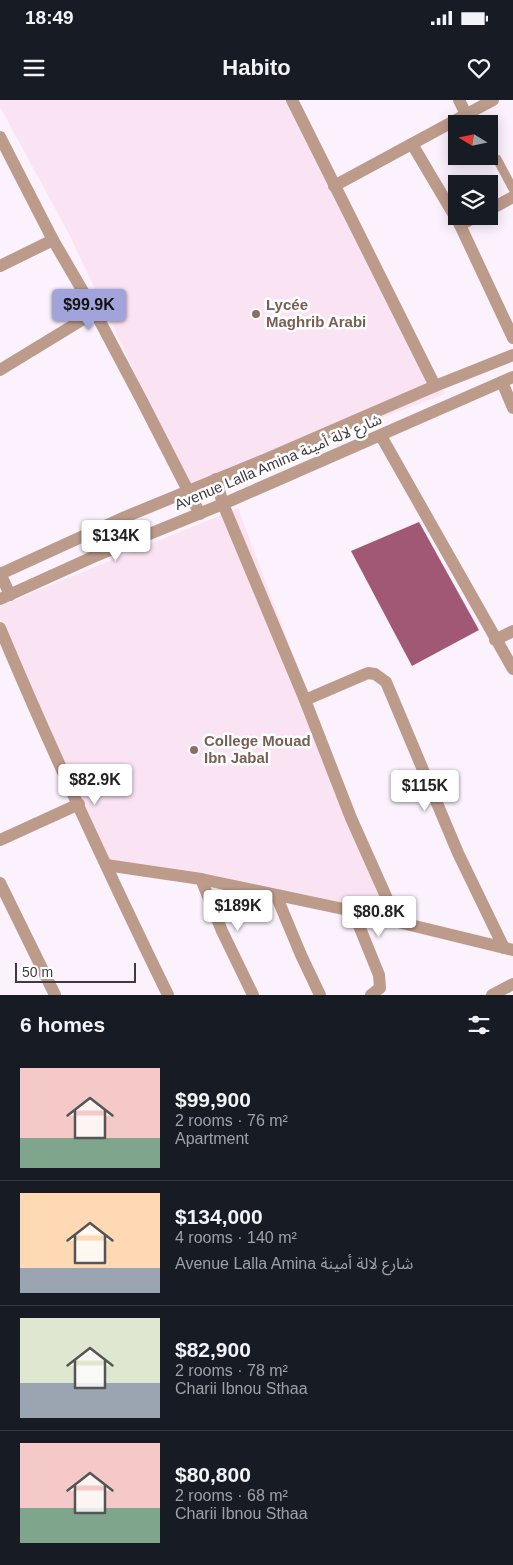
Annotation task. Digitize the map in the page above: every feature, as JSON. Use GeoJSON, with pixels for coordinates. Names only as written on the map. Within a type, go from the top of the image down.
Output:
{"type":"FeatureCollection","features":[{"type":"Feature","properties":{"kind":"street"},"geometry":{"type":"LineString","coordinates":[[292,100],[435,386]]}},
{"type":"Feature","properties":{"kind":"street"},"geometry":{"type":"LineString","coordinates":[[458,100],[466,114]]}},
{"type":"Feature","properties":{"kind":"street"},"geometry":{"type":"LineString","coordinates":[[334,186],[493,100]]}},
{"type":"Feature","properties":{"kind":"street"},"geometry":{"type":"LineString","coordinates":[[0,137],[53,240],[95,312],[200,514]]}},
{"type":"Feature","properties":{"kind":"street"},"geometry":{"type":"LineString","coordinates":[[412,144],[448,205]]}},
{"type":"Feature","properties":{"kind":"street"},"geometry":{"type":"LineString","coordinates":[[498,205],[513,197]]}},
{"type":"Feature","properties":{"kind":"street"},"geometry":{"type":"LineString","coordinates":[[460,225],[513,338]]}},
{"type":"Feature","properties":{"kind":"street"},"geometry":{"type":"LineString","coordinates":[[0,266],[53,240]]}},
{"type":"Feature","properties":{"kind":"street"},"geometry":{"type":"LineString","coordinates":[[0,370],[95,312]]}},
{"type":"Feature","properties":{"kind":"street","name":"Avenue Lalla Amina شارع لالة أمينة"},"geometry":{"type":"LineString","coordinates":[[0,573],[216,479],[513,355]]}},
{"type":"Feature","properties":{"kind":"street"},"geometry":{"type":"LineString","coordinates":[[508,380],[513,408]]}},
{"type":"Feature","properties":{"kind":"street","name":"Avenue Lalla Amina شارع لالة أمينة"},"geometry":{"type":"LineString","coordinates":[[5,597],[93,557],[200,514],[508,380]]}},
{"type":"Feature","properties":{"kind":"street"},"geometry":{"type":"LineString","coordinates":[[382,436],[513,669]]}},
{"type":"Feature","properties":{"kind":"street"},"geometry":{"type":"LineString","coordinates":[[216,479],[223,504],[305,700],[351,818],[397,921]]}},
{"type":"Feature","properties":{"kind":"street"},"geometry":{"type":"LineString","coordinates":[[0,573],[5,597]]}},
{"type":"Feature","properties":{"kind":"street"},"geometry":{"type":"LineString","coordinates":[[0,628],[106,865],[168,995]]}},
{"type":"Feature","properties":{"kind":"street"},"geometry":{"type":"LineString","coordinates":[[496,640],[513,631]]}},
{"type":"Feature","properties":{"kind":"street"},"geometry":{"type":"LineString","coordinates":[[305,700],[368,673],[375,674],[386,682],[458,853],[509,949]]}},
{"type":"Feature","properties":{"kind":"street"},"geometry":{"type":"LineString","coordinates":[[0,840],[79,804]]}},
{"type":"Feature","properties":{"kind":"street"},"geometry":{"type":"LineString","coordinates":[[106,865],[201,879],[397,921],[509,949]]}},
{"type":"Feature","properties":{"kind":"street"},"geometry":{"type":"LineString","coordinates":[[201,879],[222,931],[253,995]]}},
{"type":"Feature","properties":{"kind":"street"},"geometry":{"type":"LineString","coordinates":[[0,883],[55,995]]}},
{"type":"Feature","properties":{"kind":"street"},"geometry":{"type":"LineString","coordinates":[[276,895],[320,995]]}},
{"type":"Feature","properties":{"kind":"street"},"geometry":{"type":"LineString","coordinates":[[353,911],[379,975],[380,988],[371,995]]}},
{"type":"Feature","properties":{"kind":"street"},"geometry":{"type":"LineString","coordinates":[[492,995],[513,984]]}},
{"type":"Feature","properties":{"kind":"lane"},"geometry":{"type":"LineString","coordinates":[[498,163],[513,189]]}},
{"type":"Feature","properties":{"kind":"shaded area","name":"Lycée Maghrib Arabi"},"geometry":{"type":"Polygon","coordinates":[[[0,100],[299,100],[445,394],[190,490],[69,234],[0,107],[0,100]]]}},
{"type":"Feature","properties":{"kind":"shaded area","name":"College Mouad Ibn Jabal"},"geometry":{"type":"Polygon","coordinates":[[[238,508],[395,927],[111,864],[0,620],[0,606],[238,508]]]}},
{"type":"Feature","properties":{"kind":"building"},"geometry":{"type":"Polygon","coordinates":[[[419,522],[479,630],[412,666],[351,551],[419,522]]]}},
{"type":"Feature","properties":{"kind":"place","name":"Lycée Maghrib Arabi"},"geometry":{"type":"Point","coordinates":[256,314]}},
{"type":"Feature","properties":{"kind":"place","name":"College Mouad Ibn Jabal"},"geometry":{"type":"Point","coordinates":[194,750]}}]}
